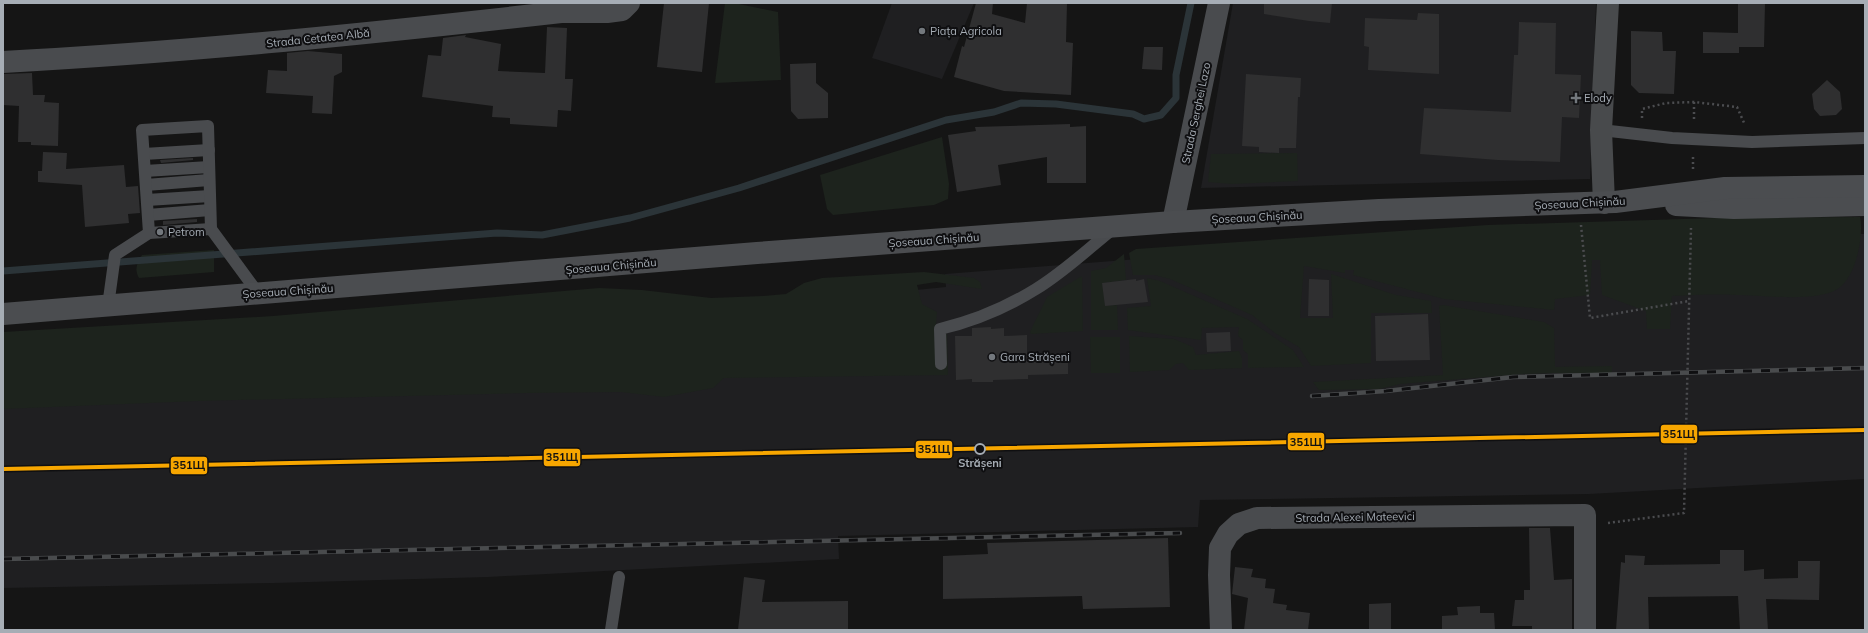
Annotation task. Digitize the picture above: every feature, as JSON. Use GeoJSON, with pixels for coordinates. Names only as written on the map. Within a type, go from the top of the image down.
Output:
{"type":"FeatureCollection","features":[{"type":"Feature","properties":{"kind":"highway","name":"Șoseaua Chișinău"},"geometry":{"type":"LineString","coordinates":[[3,314],[757,253],[1173,222],[1379,210],[1579,204],[1609,202],[1725,188],[1865,186]]}},
{"type":"Feature","properties":{"kind":"highway"},"geometry":{"type":"LineString","coordinates":[[1609,202],[1734,208],[1865,205]]}},
{"type":"Feature","properties":{"kind":"main road"},"geometry":{"type":"LineString","coordinates":[[1608,3],[1601,130],[1609,202]]}},
{"type":"Feature","properties":{"kind":"street","name":"Strada Cetatea Albă"},"geometry":{"type":"LineString","coordinates":[[3,62],[92,57],[254,44],[561,12],[607,12],[622,10],[629,3]]}},
{"type":"Feature","properties":{"kind":"street","name":"Strada Serghei Lazo"},"geometry":{"type":"LineString","coordinates":[[1173,222],[1220,3]]}},
{"type":"Feature","properties":{"kind":"street","name":"Strada Alexei Mateevici"},"geometry":{"type":"LineString","coordinates":[[1221,630],[1219,575],[1220,548],[1228,534],[1239,524],[1257,518],[1585,514],[1585,630]]}},
{"type":"Feature","properties":{"kind":"lane"},"geometry":{"type":"LineString","coordinates":[[149,233],[142,130],[208,126],[211,230],[258,293]]}},
{"type":"Feature","properties":{"kind":"lane"},"geometry":{"type":"LineString","coordinates":[[1601,130],[1752,142],[1865,138]]}},
{"type":"Feature","properties":{"kind":"lane"},"geometry":{"type":"LineString","coordinates":[[144,154],[209,150]]}},
{"type":"Feature","properties":{"kind":"lane"},"geometry":{"type":"LineString","coordinates":[[145,171],[209,167]]}},
{"type":"Feature","properties":{"kind":"lane"},"geometry":{"type":"LineString","coordinates":[[146,184],[210,180]]}},
{"type":"Feature","properties":{"kind":"lane"},"geometry":{"type":"LineString","coordinates":[[147,200],[210,196]]}},
{"type":"Feature","properties":{"kind":"lane"},"geometry":{"type":"LineString","coordinates":[[148,214],[210,210]]}},
{"type":"Feature","properties":{"kind":"lane"},"geometry":{"type":"LineString","coordinates":[[941,364],[940,329],[967,323],[1036,289],[1055,276],[1115,227]]}},
{"type":"Feature","properties":{"kind":"lane"},"geometry":{"type":"LineString","coordinates":[[108,306],[115,255],[149,233],[211,230]]}},
{"type":"Feature","properties":{"kind":"lane"},"geometry":{"type":"LineString","coordinates":[[611,630],[619,577]]}},
{"type":"Feature","properties":{"kind":"path"},"geometry":{"type":"LineString","coordinates":[[1694,102],[1694,122]]}},
{"type":"Feature","properties":{"kind":"path"},"geometry":{"type":"LineString","coordinates":[[1641,134],[1642,109],[1666,103],[1694,102],[1737,107]]}},
{"type":"Feature","properties":{"kind":"path"},"geometry":{"type":"LineString","coordinates":[[1693,154],[1693,169]]}},
{"type":"Feature","properties":{"kind":"path"},"geometry":{"type":"LineString","coordinates":[[1579,204],[1590,318],[1689,300]]}},
{"type":"Feature","properties":{"kind":"path"},"geometry":{"type":"LineString","coordinates":[[1616,522],[1684,513],[1691,225]]}},
{"type":"Feature","properties":{"kind":"shaded area"},"geometry":{"type":"Polygon","coordinates":[[[725,3],[734,3],[778,12],[781,80],[715,83],[725,3]]]}},
{"type":"Feature","properties":{"kind":"shaded area","name":"Piața Agricola"},"geometry":{"type":"Polygon","coordinates":[[[892,3],[974,3],[942,79],[872,58],[892,3]]]}},
{"type":"Feature","properties":{"kind":"shaded area"},"geometry":{"type":"Polygon","coordinates":[[[1233,3],[1596,3],[1590,179],[1201,188],[1233,3]]]}},
{"type":"Feature","properties":{"kind":"shaded area"},"geometry":{"type":"Polygon","coordinates":[[[942,137],[949,184],[948,199],[934,205],[833,215],[827,209],[820,175],[942,137]]]}},
{"type":"Feature","properties":{"kind":"shaded area"},"geometry":{"type":"Polygon","coordinates":[[[1297,153],[1298,181],[1232,184],[1208,182],[1211,154],[1297,153]]]}},
{"type":"Feature","properties":{"kind":"shaded area"},"geometry":{"type":"Polygon","coordinates":[[[1860,217],[1860,245],[1850,275],[1839,288],[1830,293],[1805,297],[1748,295],[1672,296],[1670,329],[1647,329],[1646,311],[1602,295],[1600,260],[1592,260],[1590,295],[1555,299],[1554,310],[1444,299],[1353,275],[1354,270],[1345,270],[1345,273],[1304,266],[1300,318],[1333,318],[1331,274],[1396,295],[1431,301],[1432,313],[1371,313],[1371,363],[1311,366],[1299,347],[1275,333],[1252,315],[1170,279],[1154,275],[1133,275],[1129,253],[1136,249],[1488,225],[1715,218],[1860,217]]]}},
{"type":"Feature","properties":{"kind":"shaded area"},"geometry":{"type":"Polygon","coordinates":[[[1601,229],[1865,234],[1865,479],[1589,494],[1200,500],[1198,527],[838,536],[839,559],[488,577],[3,588],[3,363],[563,325],[946,287],[945,274],[1358,242],[1601,229]]]}},
{"type":"Feature","properties":{"kind":"shaded area"},"geometry":{"type":"Polygon","coordinates":[[[214,250],[214,272],[139,278],[137,275],[137,266],[142,255],[214,250]]]}},
{"type":"Feature","properties":{"kind":"shaded area"},"geometry":{"type":"Polygon","coordinates":[[[1124,254],[1126,280],[1103,283],[1105,306],[1117,305],[1118,330],[1091,330],[1091,271],[1106,268],[1124,254]]]}},
{"type":"Feature","properties":{"kind":"shaded area"},"geometry":{"type":"Polygon","coordinates":[[[924,272],[974,278],[980,282],[982,289],[936,282],[917,285],[922,304],[937,312],[935,333],[947,334],[948,375],[724,378],[713,388],[664,397],[621,392],[527,393],[198,401],[3,409],[3,332],[273,316],[599,288],[642,290],[711,298],[763,296],[786,294],[804,283],[822,278],[924,272]]]}},
{"type":"Feature","properties":{"kind":"shaded area"},"geometry":{"type":"Polygon","coordinates":[[[1082,276],[1083,331],[1031,334],[1030,332],[1047,297],[1082,276]]]}},
{"type":"Feature","properties":{"kind":"shaded area"},"geometry":{"type":"Polygon","coordinates":[[[1147,278],[1160,281],[1247,319],[1293,350],[1304,367],[1248,368],[1248,354],[1243,350],[1243,340],[1238,336],[1239,327],[1202,328],[1201,340],[1128,330],[1127,308],[1151,306],[1147,278]]]}},
{"type":"Feature","properties":{"kind":"shaded area"},"geometry":{"type":"Polygon","coordinates":[[[1443,305],[1544,322],[1554,328],[1555,367],[1612,366],[1612,374],[1522,374],[1400,384],[1379,389],[1319,390],[1313,382],[1443,375],[1439,306],[1443,305]]]}},
{"type":"Feature","properties":{"kind":"shaded area"},"geometry":{"type":"Polygon","coordinates":[[[1129,336],[1174,339],[1193,347],[1196,355],[1239,351],[1242,358],[1242,368],[1189,370],[1183,363],[1176,364],[1169,370],[1130,372],[1129,336]]]}},
{"type":"Feature","properties":{"kind":"shaded area"},"geometry":{"type":"Polygon","coordinates":[[[1090,337],[1120,337],[1120,373],[1091,373],[1090,337]]]}},
{"type":"Feature","properties":{"kind":"building"},"geometry":{"type":"Polygon","coordinates":[[[664,3],[709,3],[702,72],[657,67],[664,3]]]}},
{"type":"Feature","properties":{"kind":"building"},"geometry":{"type":"Polygon","coordinates":[[[976,3],[993,3],[992,14],[1025,23],[1027,3],[1067,3],[1066,42],[1073,43],[1071,95],[1004,91],[954,77],[976,3]]]}},
{"type":"Feature","properties":{"kind":"building"},"geometry":{"type":"Polygon","coordinates":[[[1264,3],[1332,3],[1330,23],[1264,14],[1264,3]]]}},
{"type":"Feature","properties":{"kind":"building"},"geometry":{"type":"Polygon","coordinates":[[[1738,3],[1765,3],[1764,47],[1739,47],[1739,53],[1703,53],[1703,32],[1738,33],[1738,3]]]}},
{"type":"Feature","properties":{"kind":"building"},"geometry":{"type":"Polygon","coordinates":[[[1418,13],[1439,14],[1439,74],[1368,70],[1369,47],[1364,46],[1365,18],[1417,20],[1418,13]]]}},
{"type":"Feature","properties":{"kind":"building"},"geometry":{"type":"Polygon","coordinates":[[[1519,22],[1556,23],[1555,74],[1581,75],[1579,118],[1562,117],[1560,162],[1498,160],[1420,154],[1424,108],[1511,112],[1514,55],[1518,55],[1519,22]]]}},
{"type":"Feature","properties":{"kind":"building"},"geometry":{"type":"Polygon","coordinates":[[[547,27],[567,28],[565,79],[573,79],[571,111],[558,110],[557,127],[510,124],[510,118],[492,117],[493,106],[422,97],[428,55],[441,56],[443,38],[466,35],[465,37],[501,44],[498,71],[545,73],[547,27]]]}},
{"type":"Feature","properties":{"kind":"building"},"geometry":{"type":"Polygon","coordinates":[[[1631,31],[1662,32],[1663,51],[1676,51],[1674,94],[1639,93],[1631,85],[1631,31]]]}},
{"type":"Feature","properties":{"kind":"building"},"geometry":{"type":"Polygon","coordinates":[[[1144,47],[1163,47],[1162,70],[1142,69],[1144,47]]]}},
{"type":"Feature","properties":{"kind":"building"},"geometry":{"type":"Polygon","coordinates":[[[308,51],[342,54],[342,72],[334,76],[332,114],[312,113],[313,96],[266,93],[268,70],[287,71],[287,53],[308,51]]]}},
{"type":"Feature","properties":{"kind":"building"},"geometry":{"type":"Polygon","coordinates":[[[816,63],[816,83],[828,93],[828,118],[798,119],[791,111],[790,64],[816,63]]]}},
{"type":"Feature","properties":{"kind":"building"},"geometry":{"type":"Polygon","coordinates":[[[32,73],[33,95],[45,95],[44,102],[59,103],[58,146],[31,145],[31,142],[18,142],[19,106],[3,105],[3,74],[32,73]]]}},
{"type":"Feature","properties":{"kind":"building"},"geometry":{"type":"Polygon","coordinates":[[[1246,74],[1301,78],[1300,97],[1298,97],[1296,148],[1279,148],[1279,153],[1259,152],[1259,147],[1242,146],[1246,74]]]}},
{"type":"Feature","properties":{"kind":"building"},"geometry":{"type":"Polygon","coordinates":[[[1827,80],[1840,92],[1842,109],[1836,115],[1820,116],[1814,109],[1812,94],[1827,80]]]}},
{"type":"Feature","properties":{"kind":"building"},"geometry":{"type":"Polygon","coordinates":[[[1070,124],[1070,127],[1086,126],[1086,183],[1047,183],[1047,157],[998,165],[1001,185],[957,192],[948,135],[976,131],[975,127],[1070,124]]]}},
{"type":"Feature","properties":{"kind":"building"},"geometry":{"type":"Polygon","coordinates":[[[43,152],[67,153],[66,169],[124,165],[126,187],[138,186],[140,213],[128,214],[129,223],[85,227],[82,185],[38,182],[38,171],[42,171],[43,152]]]}},
{"type":"Feature","properties":{"kind":"building"},"geometry":{"type":"Polygon","coordinates":[[[193,158],[193,160],[161,163],[160,160],[193,158]]]}},
{"type":"Feature","properties":{"kind":"building"},"geometry":{"type":"Polygon","coordinates":[[[197,219],[197,222],[163,225],[163,221],[197,219]]]}},
{"type":"Feature","properties":{"kind":"building"},"geometry":{"type":"Polygon","coordinates":[[[1136,279],[1136,281],[1144,279],[1148,302],[1105,306],[1102,283],[1136,279]]]}},
{"type":"Feature","properties":{"kind":"building"},"geometry":{"type":"Polygon","coordinates":[[[1309,279],[1329,280],[1329,316],[1308,316],[1309,279]]]}},
{"type":"Feature","properties":{"kind":"building"},"geometry":{"type":"Polygon","coordinates":[[[1428,314],[1430,360],[1376,361],[1375,316],[1428,314]]]}},
{"type":"Feature","properties":{"kind":"building","name":"Gara Strășeni"},"geometry":{"type":"Polygon","coordinates":[[[991,327],[991,329],[1004,328],[1004,336],[1027,335],[1027,354],[1068,353],[1068,374],[1028,375],[1028,379],[993,380],[993,382],[972,382],[972,379],[956,380],[955,336],[972,336],[972,328],[991,327]]]}},
{"type":"Feature","properties":{"kind":"building"},"geometry":{"type":"Polygon","coordinates":[[[1230,332],[1231,351],[1207,352],[1206,333],[1230,332]]]}},
{"type":"Feature","properties":{"kind":"building"},"geometry":{"type":"Polygon","coordinates":[[[1529,528],[1550,528],[1554,580],[1572,579],[1572,630],[1532,630],[1532,626],[1512,626],[1515,600],[1524,600],[1524,590],[1530,590],[1529,528]]]}},
{"type":"Feature","properties":{"kind":"building"},"geometry":{"type":"Polygon","coordinates":[[[1168,538],[1170,607],[1083,609],[1082,596],[943,599],[943,556],[988,554],[987,543],[1168,538]]]}},
{"type":"Feature","properties":{"kind":"building"},"geometry":{"type":"Polygon","coordinates":[[[1720,550],[1744,550],[1744,571],[1764,569],[1764,579],[1798,578],[1798,561],[1820,561],[1819,600],[1766,599],[1768,630],[1740,630],[1738,596],[1648,597],[1649,630],[1616,630],[1621,562],[1625,563],[1625,555],[1645,556],[1644,565],[1720,564],[1720,550]]]}},
{"type":"Feature","properties":{"kind":"building"},"geometry":{"type":"Polygon","coordinates":[[[1235,567],[1253,569],[1251,577],[1266,579],[1265,588],[1275,589],[1273,603],[1287,605],[1286,610],[1310,613],[1308,630],[1244,630],[1248,598],[1232,594],[1235,567]]]}},
{"type":"Feature","properties":{"kind":"building"},"geometry":{"type":"Polygon","coordinates":[[[744,577],[765,580],[762,602],[848,601],[848,630],[738,630],[744,577]]]}},
{"type":"Feature","properties":{"kind":"building"},"geometry":{"type":"Polygon","coordinates":[[[1391,603],[1391,630],[1369,630],[1369,604],[1391,603]]]}},
{"type":"Feature","properties":{"kind":"building"},"geometry":{"type":"Polygon","coordinates":[[[1480,606],[1480,613],[1494,613],[1495,630],[1442,630],[1442,616],[1458,615],[1457,607],[1480,606]]]}},
{"type":"Feature","properties":{"kind":"waterway"},"geometry":{"type":"LineString","coordinates":[[3,271],[497,233],[542,235],[630,218],[739,188],[946,120],[994,112],[1021,103],[1056,104],[1133,114],[1144,119],[1161,115],[1176,98],[1176,75],[1191,3]]}},
{"type":"Feature","properties":{"kind":"railway"},"geometry":{"type":"LineString","coordinates":[[1312,396],[1386,391],[1513,377],[1865,368]]}},
{"type":"Feature","properties":{"kind":"railway"},"geometry":{"type":"LineString","coordinates":[[3,559],[1180,533]]}},
{"type":"Feature","properties":{"kind":"transit line","name":"351Щ"},"geometry":{"type":"LineString","coordinates":[[3,469],[1865,430]]}},
{"type":"Feature","properties":{"kind":"place","name":"Piața Agricola"},"geometry":{"type":"Point","coordinates":[922,31]}},
{"type":"Feature","properties":{"kind":"place","name":"Elody"},"geometry":{"type":"Point","coordinates":[1576,98]}},
{"type":"Feature","properties":{"kind":"place","name":"Petrom"},"geometry":{"type":"Point","coordinates":[160,232]}},
{"type":"Feature","properties":{"kind":"place","name":"Gara Strășeni"},"geometry":{"type":"Point","coordinates":[992,357]}},
{"type":"Feature","properties":{"kind":"place","name":"Strășeni"},"geometry":{"type":"Point","coordinates":[980,449]}}]}
